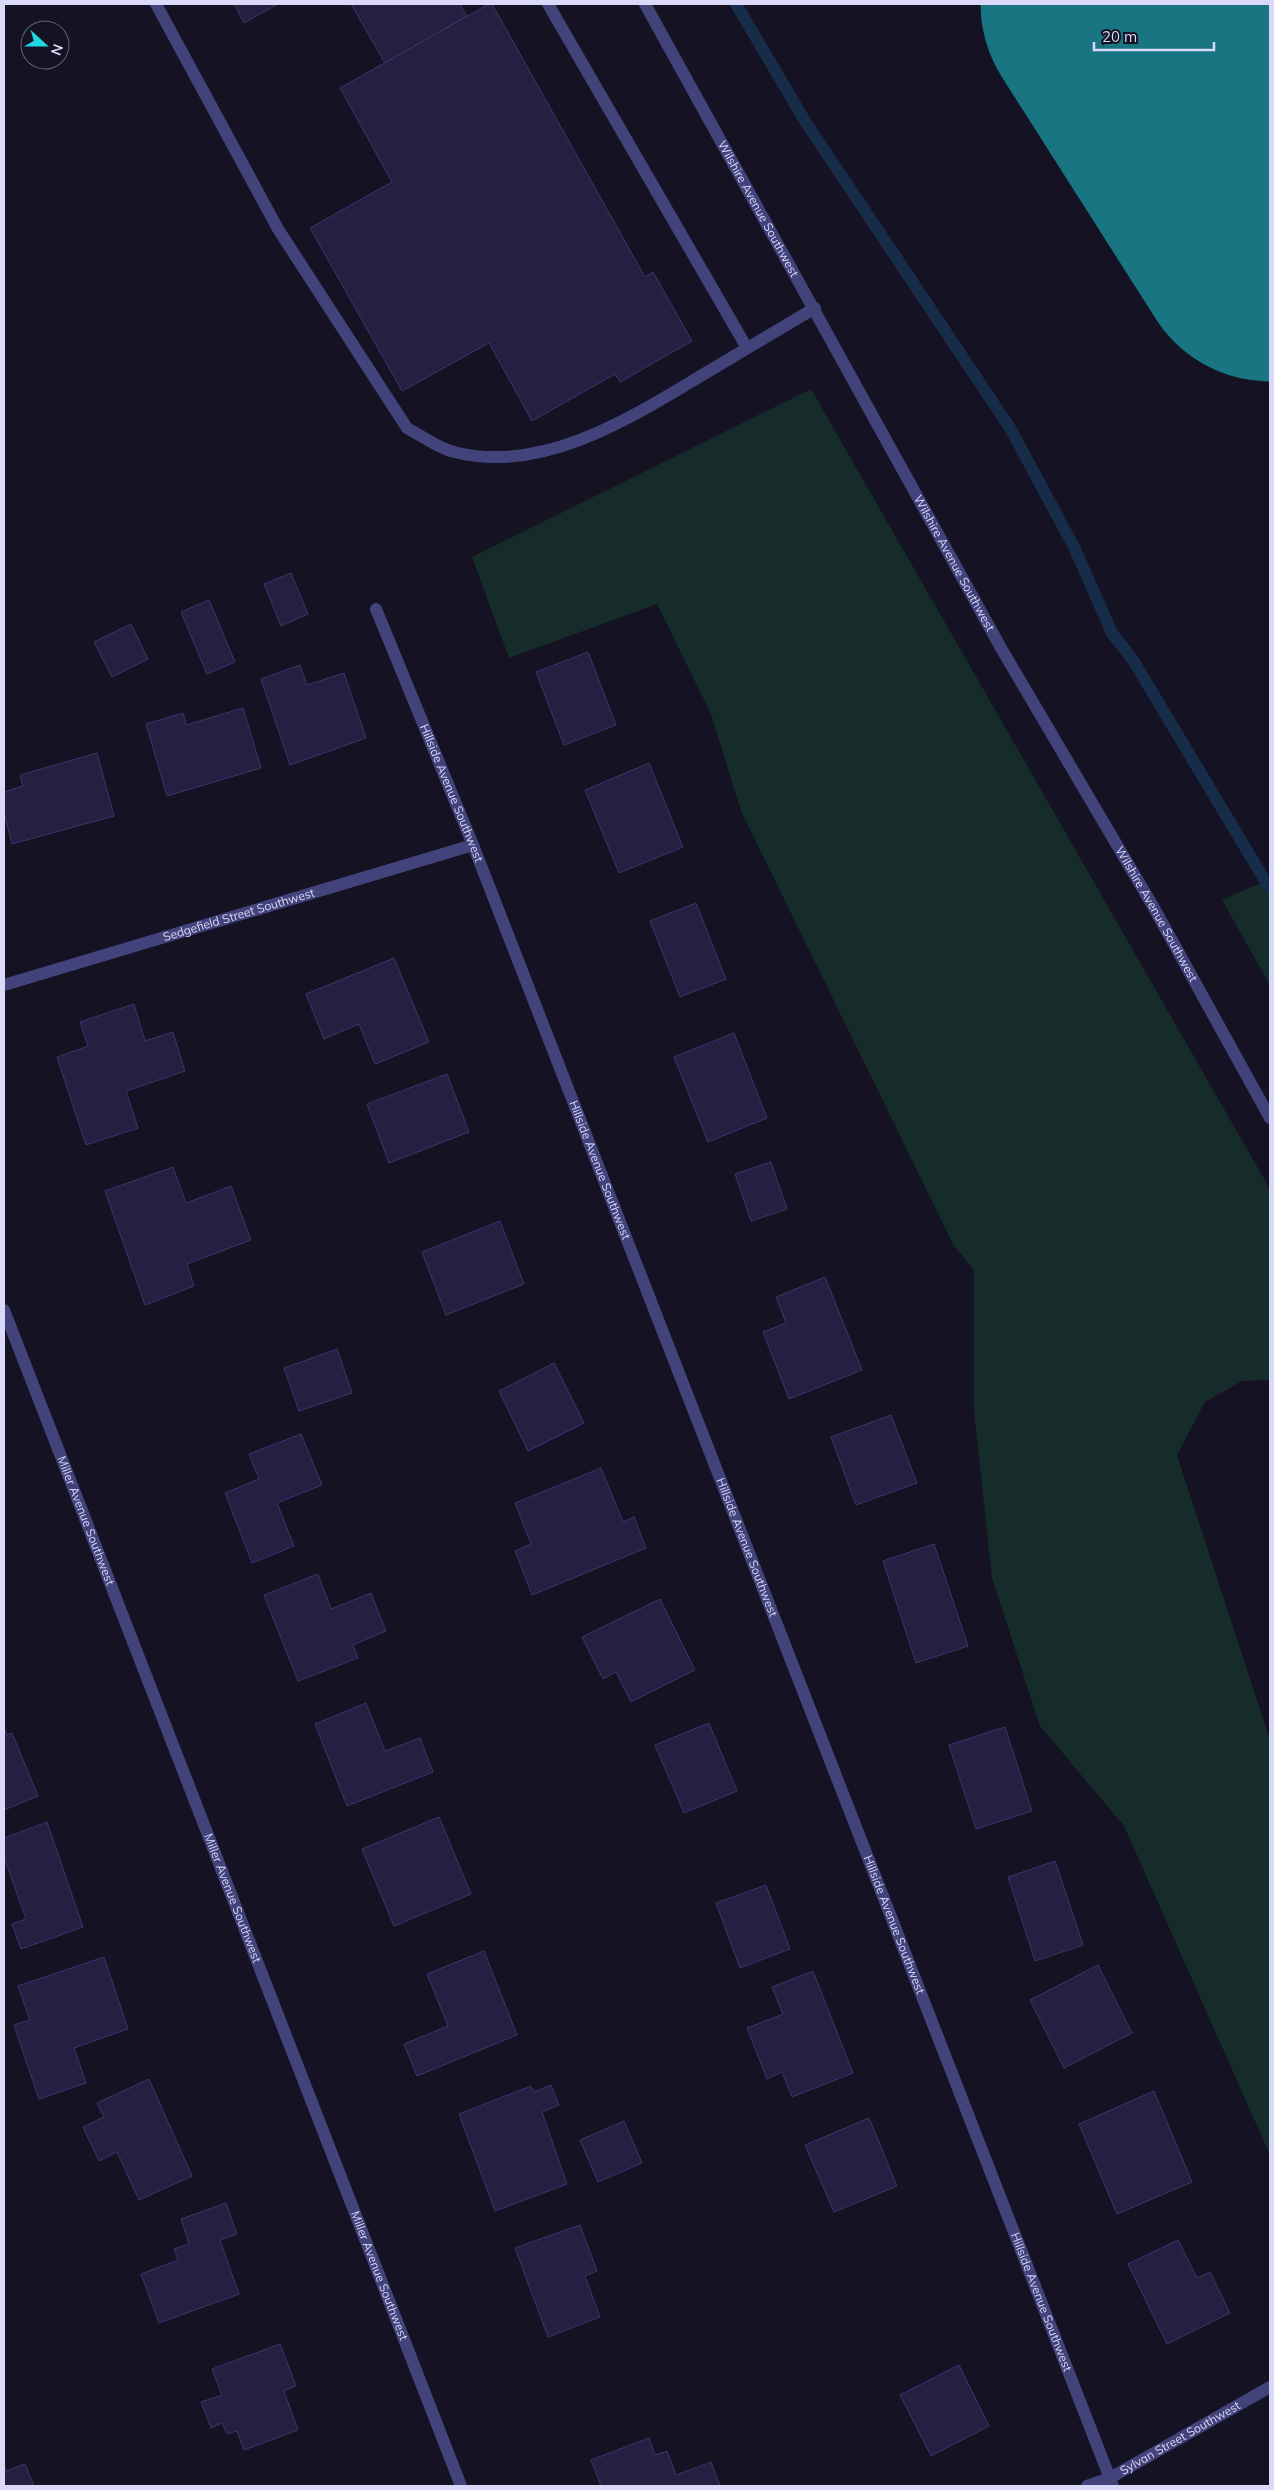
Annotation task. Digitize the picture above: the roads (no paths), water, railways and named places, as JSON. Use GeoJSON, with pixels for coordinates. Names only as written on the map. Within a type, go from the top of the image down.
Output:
{"type":"FeatureCollection","features":[{"type":"Feature","properties":{"kind":"street"},"geometry":{"type":"LineString","coordinates":[[156,4],[278,229],[407,428],[438,446],[458,453],[494,456],[529,454],[588,438],[649,406],[815,308]]}},
{"type":"Feature","properties":{"kind":"street"},"geometry":{"type":"LineString","coordinates":[[548,4],[747,348]]}},
{"type":"Feature","properties":{"kind":"street","name":"Wilshire Avenue Southwest"},"geometry":{"type":"LineString","coordinates":[[646,4],[1001,648],[1154,908],[1270,1118]]}},
{"type":"Feature","properties":{"kind":"street","name":"Hillside Avenue Southwest"},"geometry":{"type":"LineString","coordinates":[[376,609],[473,845],[1111,2482]]}},
{"type":"Feature","properties":{"kind":"street","name":"Sedgefield Street Southwest"},"geometry":{"type":"LineString","coordinates":[[4,985],[473,845]]}},
{"type":"Feature","properties":{"kind":"street","name":"Miller Avenue Southwest"},"geometry":{"type":"LineString","coordinates":[[4,1310],[461,2486]]}},
{"type":"Feature","properties":{"kind":"street","name":"Sylvan Street Southwest"},"geometry":{"type":"LineString","coordinates":[[1087,2486],[1111,2482],[1270,2386]]}},
{"type":"Feature","properties":{"kind":"waterway"},"geometry":{"type":"LineString","coordinates":[[736,4],[805,121],[1010,428],[1074,547],[1112,633],[1133,660],[1270,889]]}}]}
